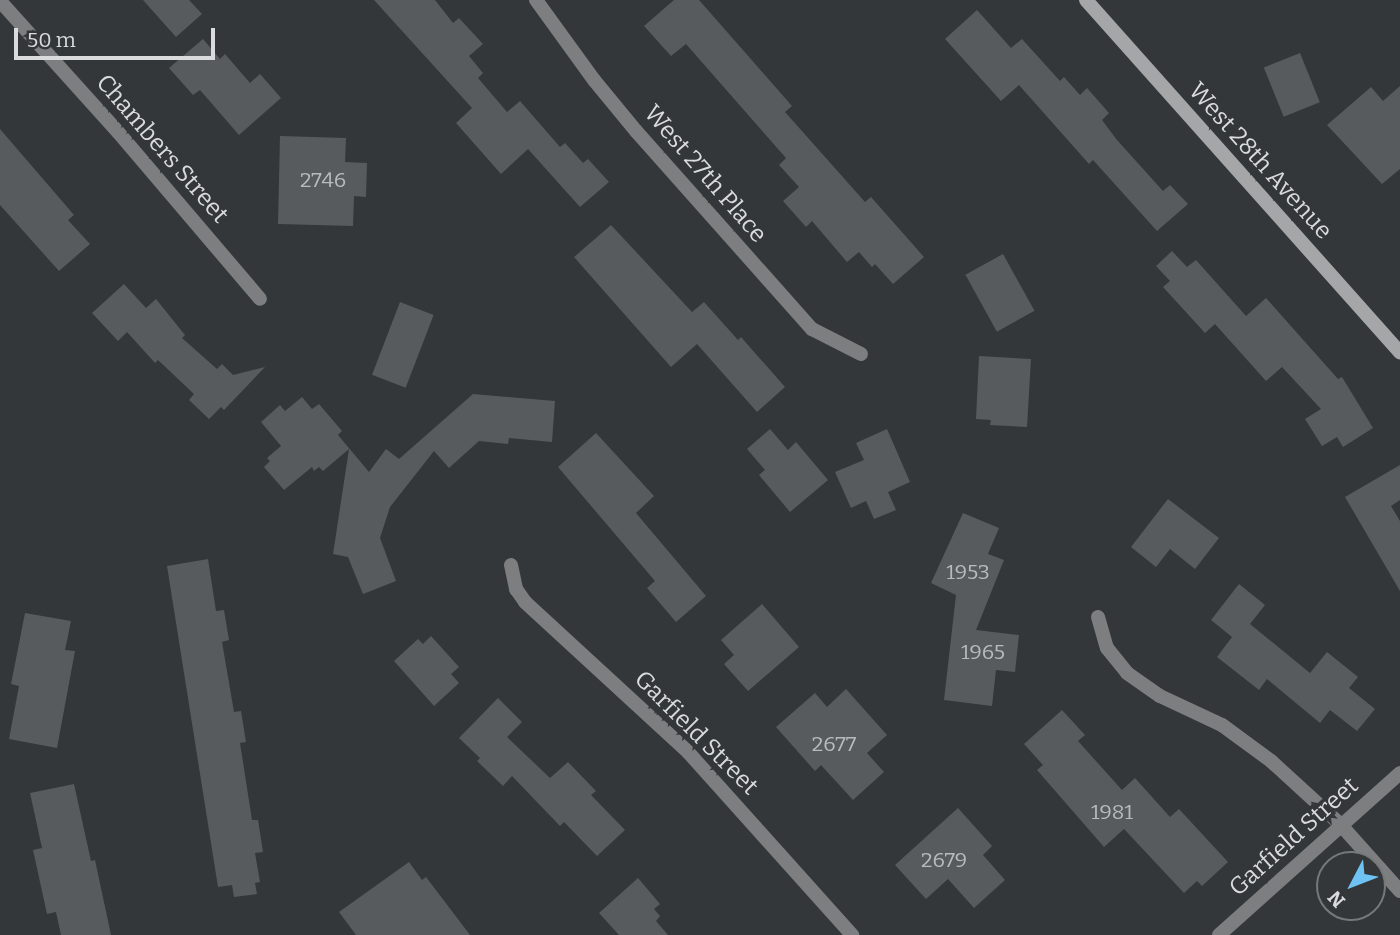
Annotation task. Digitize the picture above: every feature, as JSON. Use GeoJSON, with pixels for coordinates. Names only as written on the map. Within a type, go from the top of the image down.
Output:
{"type":"FeatureCollection","features":[{"type":"Feature","properties":{"kind":"street","name":"West 27th Place"},"geometry":{"type":"LineString","coordinates":[[536,0],[636,131],[812,329],[861,354]]}},
{"type":"Feature","properties":{"kind":"street","name":"West 28th Avenue"},"geometry":{"type":"LineString","coordinates":[[1086,0],[1400,354]]}},
{"type":"Feature","properties":{"kind":"street","name":"Chambers Street"},"geometry":{"type":"LineString","coordinates":[[0,1],[127,142],[260,299]]}},
{"type":"Feature","properties":{"kind":"street","name":"Garfield Street"},"geometry":{"type":"LineString","coordinates":[[511,565],[516,589],[525,602],[688,752],[852,935]]}},
{"type":"Feature","properties":{"kind":"street"},"geometry":{"type":"LineString","coordinates":[[1098,617],[1107,648],[1128,673],[1160,696],[1222,725],[1271,761],[1340,824],[1400,891]]}},
{"type":"Feature","properties":{"kind":"street","name":"Garfield Street"},"geometry":{"type":"LineString","coordinates":[[1219,935],[1400,773]]}},
{"type":"Feature","properties":{"kind":"building"},"geometry":{"type":"Polygon","coordinates":[[[143,0],[189,0],[202,14],[176,37],[143,0]]]}},
{"type":"Feature","properties":{"kind":"building"},"geometry":{"type":"Polygon","coordinates":[[[374,0],[435,0],[453,23],[459,18],[483,44],[469,56],[483,73],[478,78],[507,112],[520,101],[560,147],[565,143],[583,163],[588,159],[609,182],[580,207],[528,149],[501,174],[456,123],[472,108],[374,0]]]}},
{"type":"Feature","properties":{"kind":"building"},"geometry":{"type":"Polygon","coordinates":[[[674,0],[699,0],[792,106],[785,112],[865,202],[871,197],[924,257],[893,284],[875,264],[872,267],[859,252],[847,262],[812,221],[806,227],[783,201],[799,187],[779,165],[786,158],[686,44],[671,56],[644,26],[674,0]]]}},
{"type":"Feature","properties":{"kind":"building"},"geometry":{"type":"Polygon","coordinates":[[[977,10],[1011,48],[1022,39],[1060,81],[1064,77],[1080,95],[1087,88],[1109,113],[1102,120],[1117,140],[1163,191],[1170,185],[1188,204],[1157,231],[1093,160],[1089,164],[1019,85],[1001,101],[945,39],[977,10]]]}},
{"type":"Feature","properties":{"kind":"building"},"geometry":{"type":"Polygon","coordinates":[[[203,39],[220,59],[225,54],[250,83],[260,74],[281,98],[239,135],[200,90],[193,95],[169,68],[203,39]]]}},
{"type":"Feature","properties":{"kind":"building"},"geometry":{"type":"Polygon","coordinates":[[[1300,53],[1320,102],[1284,117],[1264,68],[1300,53]]]}},
{"type":"Feature","properties":{"kind":"building"},"geometry":{"type":"Polygon","coordinates":[[[1400,86],[1400,169],[1382,184],[1327,125],[1371,87],[1383,101],[1400,86]]]}},
{"type":"Feature","properties":{"kind":"building"},"geometry":{"type":"Polygon","coordinates":[[[0,129],[74,215],[68,220],[90,244],[59,271],[0,205],[0,129]]]}},
{"type":"Feature","properties":{"kind":"building"},"geometry":{"type":"Polygon","coordinates":[[[280,136],[346,138],[345,162],[367,163],[366,197],[354,196],[353,226],[278,224],[280,136]]]}},
{"type":"Feature","properties":{"kind":"building"},"geometry":{"type":"Polygon","coordinates":[[[611,225],[692,312],[704,302],[738,340],[741,337],[785,387],[757,412],[697,344],[671,367],[574,257],[611,225]]]}},
{"type":"Feature","properties":{"kind":"building"},"geometry":{"type":"Polygon","coordinates":[[[1172,251],[1187,267],[1196,260],[1246,316],[1266,298],[1338,379],[1342,377],[1373,428],[1343,447],[1337,437],[1322,446],[1305,419],[1321,409],[1282,367],[1266,381],[1215,324],[1205,333],[1163,287],[1170,281],[1156,266],[1172,251]]]}},
{"type":"Feature","properties":{"kind":"building"},"geometry":{"type":"Polygon","coordinates":[[[1003,254],[1035,311],[997,332],[965,275],[1003,254]]]}},
{"type":"Feature","properties":{"kind":"building"},"geometry":{"type":"Polygon","coordinates":[[[124,284],[146,308],[156,299],[185,335],[182,338],[217,369],[222,364],[233,375],[265,367],[224,410],[221,407],[209,419],[189,400],[194,394],[158,360],[155,363],[127,332],[118,341],[92,313],[124,284]]]}},
{"type":"Feature","properties":{"kind":"building"},"geometry":{"type":"Polygon","coordinates":[[[400,302],[434,315],[406,388],[372,375],[400,302]]]}},
{"type":"Feature","properties":{"kind":"building"},"geometry":{"type":"Polygon","coordinates":[[[979,356],[1031,359],[1027,427],[990,425],[991,420],[976,419],[979,356]]]}},
{"type":"Feature","properties":{"kind":"building"},"geometry":{"type":"Polygon","coordinates":[[[473,394],[555,401],[552,442],[509,438],[508,444],[479,441],[449,468],[434,451],[390,507],[380,538],[396,581],[363,594],[348,557],[333,554],[349,449],[323,471],[319,467],[314,471],[312,467],[284,490],[264,467],[270,461],[267,458],[281,446],[261,422],[280,405],[285,411],[302,397],[312,409],[319,404],[342,431],[338,435],[369,472],[386,449],[399,459],[473,394]]]}},
{"type":"Feature","properties":{"kind":"building"},"geometry":{"type":"Polygon","coordinates":[[[770,429],[788,450],[796,442],[828,480],[790,512],[759,475],[765,470],[747,449],[770,429]]]}},
{"type":"Feature","properties":{"kind":"building"},"geometry":{"type":"Polygon","coordinates":[[[887,429],[910,482],[888,492],[896,510],[874,519],[866,501],[851,508],[835,472],[864,460],[856,443],[887,429]]]}},
{"type":"Feature","properties":{"kind":"building"},"geometry":{"type":"Polygon","coordinates":[[[596,433],[654,496],[636,513],[706,596],[676,622],[647,588],[655,581],[558,467],[596,433]]]}},
{"type":"Feature","properties":{"kind":"building"},"geometry":{"type":"Polygon","coordinates":[[[1400,465],[1400,500],[1391,506],[1400,521],[1400,591],[1345,497],[1400,465]]]}},
{"type":"Feature","properties":{"kind":"building"},"geometry":{"type":"Polygon","coordinates":[[[1168,499],[1219,538],[1195,569],[1170,549],[1156,567],[1131,547],[1168,499]]]}},
{"type":"Feature","properties":{"kind":"building"},"geometry":{"type":"Polygon","coordinates":[[[963,513],[999,528],[988,554],[1004,560],[976,630],[1019,635],[1015,672],[996,670],[992,706],[944,700],[956,595],[931,583],[963,513]]]}},
{"type":"Feature","properties":{"kind":"building"},"geometry":{"type":"Polygon","coordinates":[[[208,559],[216,611],[224,610],[229,640],[222,642],[234,712],[241,711],[246,742],[240,743],[252,820],[258,820],[263,852],[255,853],[260,882],[255,883],[257,894],[234,897],[232,885],[218,887],[167,566],[208,559]]]}},
{"type":"Feature","properties":{"kind":"building"},"geometry":{"type":"Polygon","coordinates":[[[1239,584],[1265,605],[1250,624],[1310,673],[1327,652],[1358,677],[1349,688],[1375,709],[1357,731],[1330,710],[1320,723],[1267,679],[1259,690],[1217,657],[1232,637],[1211,620],[1239,584]]]}},
{"type":"Feature","properties":{"kind":"building"},"geometry":{"type":"Polygon","coordinates":[[[762,604],[799,647],[748,691],[724,664],[734,655],[721,640],[762,604]]]}},
{"type":"Feature","properties":{"kind":"building"},"geometry":{"type":"Polygon","coordinates":[[[25,613],[71,621],[65,650],[75,651],[57,748],[9,739],[19,686],[11,684],[25,613]]]}},
{"type":"Feature","properties":{"kind":"building"},"geometry":{"type":"Polygon","coordinates":[[[431,636],[459,667],[451,674],[459,683],[434,706],[394,661],[418,639],[423,644],[431,636]]]}},
{"type":"Feature","properties":{"kind":"building"},"geometry":{"type":"Polygon","coordinates":[[[846,689],[887,735],[867,753],[884,772],[853,800],[821,765],[815,771],[776,727],[815,693],[827,707],[846,689]]]}},
{"type":"Feature","properties":{"kind":"building"},"geometry":{"type":"Polygon","coordinates":[[[498,698],[522,722],[507,737],[550,778],[568,762],[596,791],[591,795],[625,830],[597,856],[564,822],[560,826],[512,776],[503,786],[477,761],[480,758],[459,738],[498,698]]]}},
{"type":"Feature","properties":{"kind":"building"},"geometry":{"type":"Polygon","coordinates":[[[1062,710],[1085,735],[1078,741],[1122,790],[1135,778],[1170,817],[1179,809],[1228,862],[1202,886],[1197,881],[1184,893],[1124,829],[1104,847],[1037,770],[1043,765],[1024,744],[1062,710]]]}},
{"type":"Feature","properties":{"kind":"building"},"geometry":{"type":"Polygon","coordinates":[[[74,784],[91,861],[95,860],[111,935],[61,935],[56,912],[47,914],[33,850],[42,848],[30,793],[74,784]]]}},
{"type":"Feature","properties":{"kind":"building"},"geometry":{"type":"Polygon","coordinates":[[[958,808],[992,846],[983,855],[1005,880],[974,908],[948,879],[926,899],[895,865],[958,808]]]}},
{"type":"Feature","properties":{"kind":"building"},"geometry":{"type":"Polygon","coordinates":[[[409,862],[422,880],[426,877],[470,935],[356,935],[339,912],[409,862]]]}},
{"type":"Feature","properties":{"kind":"building"},"geometry":{"type":"Polygon","coordinates":[[[638,878],[660,904],[654,909],[660,916],[656,921],[668,935],[619,935],[599,913],[638,878]]]}}]}
